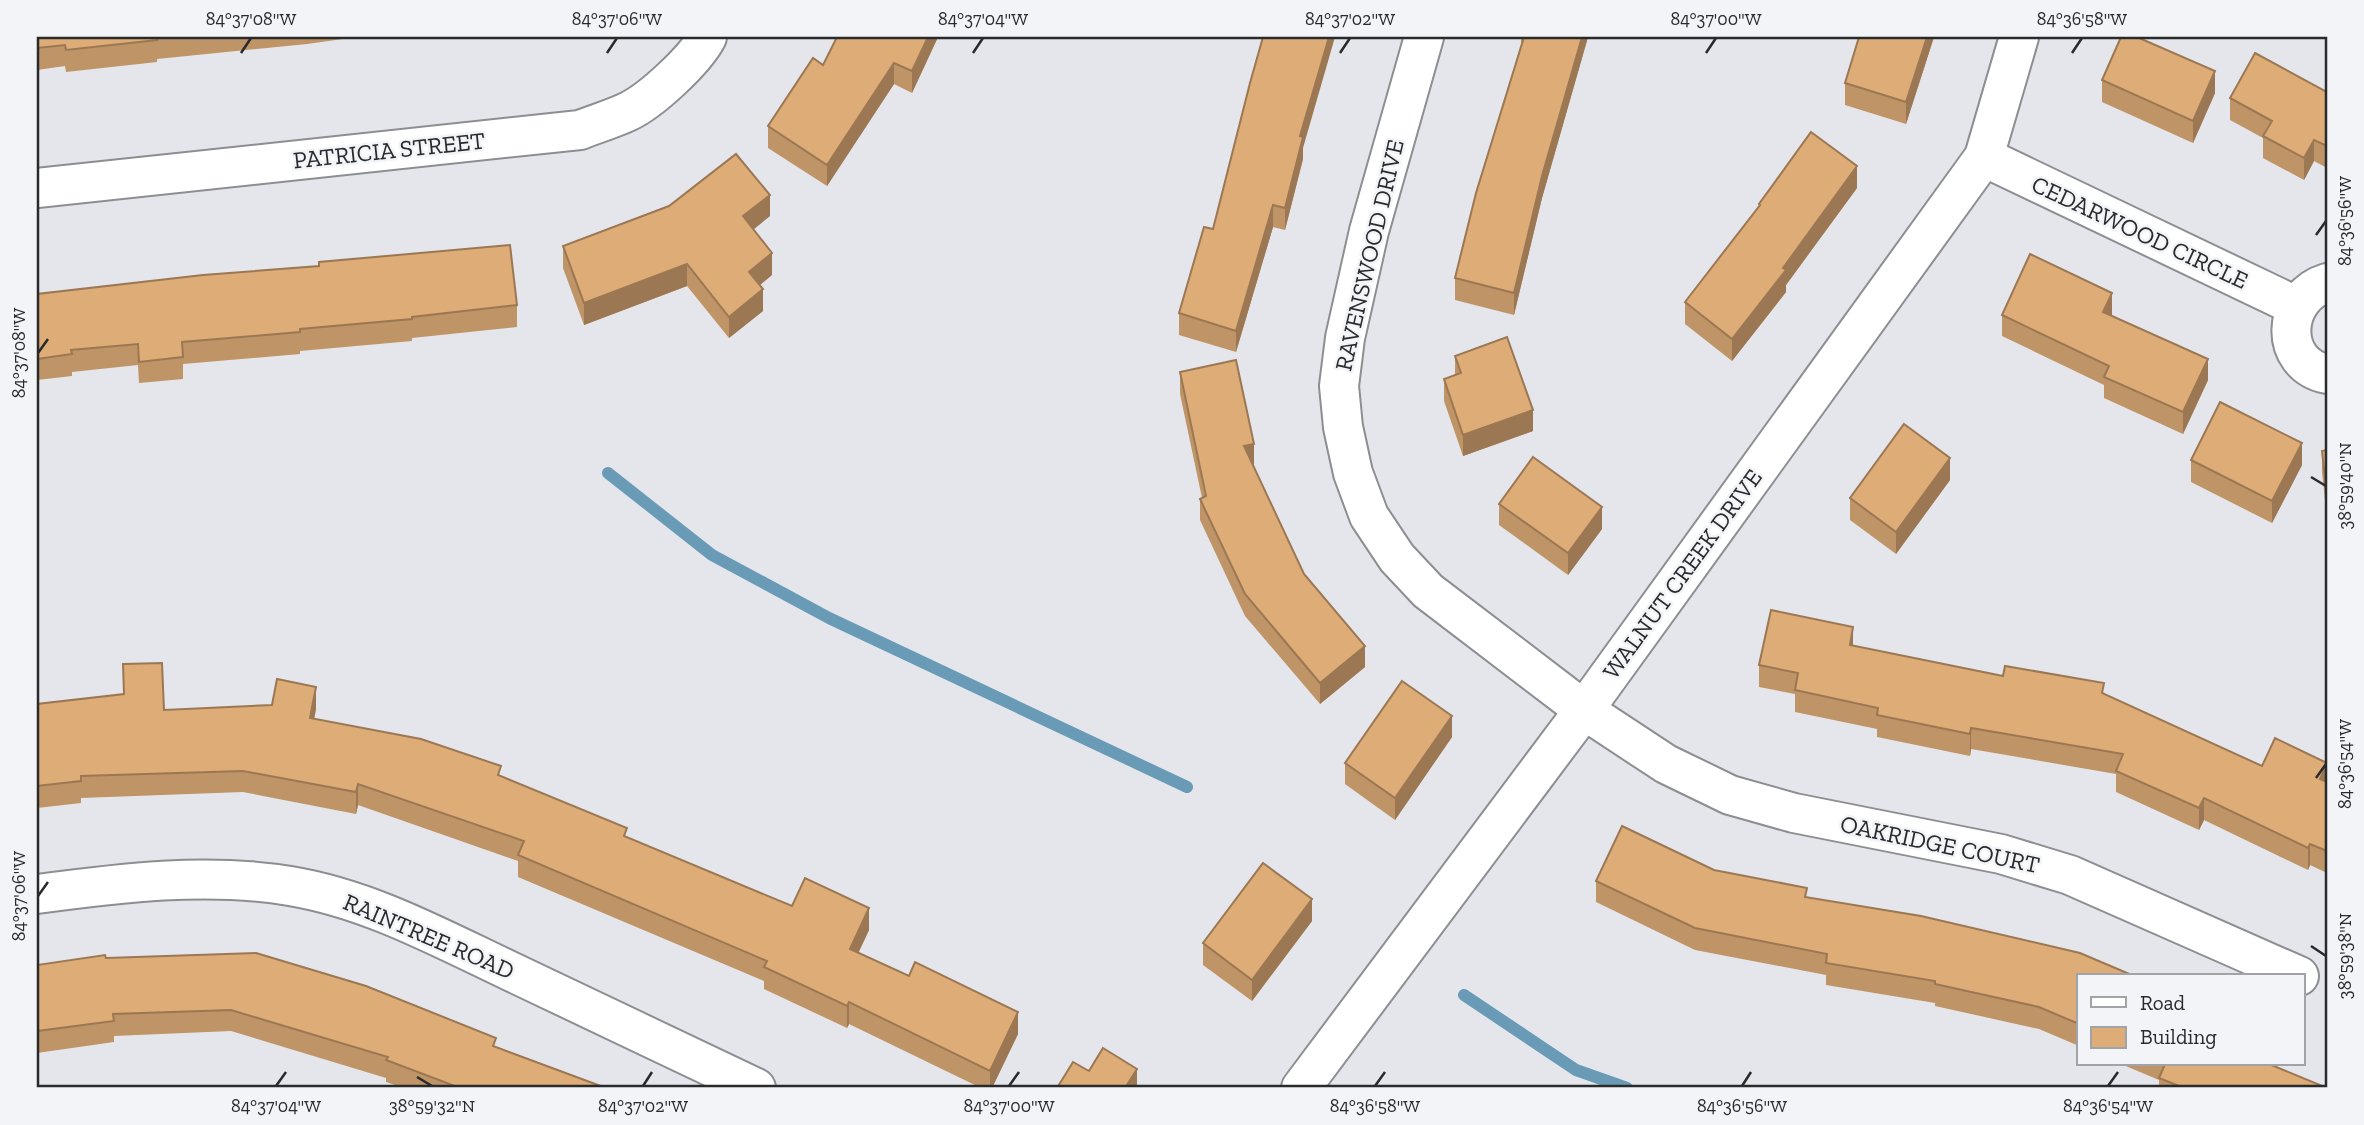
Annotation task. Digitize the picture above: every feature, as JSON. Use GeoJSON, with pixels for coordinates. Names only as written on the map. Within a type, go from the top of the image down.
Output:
{"type":"FeatureCollection","features":[{"type":"Feature","properties":{"kind":"street","name":"PATRICIA STREET"},"geometry":{"type":"LineString","coordinates":[[37,188],[580,130],[629,111],[667,83],[700,50],[707,37]]}},
{"type":"Feature","properties":{"kind":"street","name":"RAVENSWOOD DRIVE"},"geometry":{"type":"LineString","coordinates":[[1424,37],[1369,231],[1345,338],[1339,386],[1343,428],[1353,473],[1369,516],[1397,558],[1428,590],[1584,710]]}},
{"type":"Feature","properties":{"kind":"street","name":"WALNUT CREEK DRIVE"},"geometry":{"type":"LineString","coordinates":[[1301,1088],[1584,710],[1984,157],[2019,37]]}},
{"type":"Feature","properties":{"kind":"street","name":"CEDARWOOD CIRCLE"},"geometry":{"type":"LineString","coordinates":[[1984,157],[2296,306]]}},
{"type":"Feature","properties":{"kind":"street"},"geometry":{"type":"LineString","coordinates":[[2327,283],[2306,294],[2296,306],[2291,321],[2291,337],[2297,352],[2307,365],[2327,374]]}},
{"type":"Feature","properties":{"kind":"street","name":"OAKRIDGE COURT"},"geometry":{"type":"LineString","coordinates":[[1584,710],[1666,764],[1730,795],[1794,813],[2001,855],[2070,875],[2294,974]]}},
{"type":"Feature","properties":{"kind":"street","name":"RAINTREE ROAD"},"geometry":{"type":"LineString","coordinates":[[37,894],[131,882],[242,880],[291,886],[346,898],[417,926],[756,1088]]}},
{"type":"Feature","properties":{"kind":"street","name":"OAKRIDGE COURT"},"geometry":{"type":"LineString","coordinates":[[2304,978],[2327,989]]}},
{"type":"Feature","properties":{"kind":"building"},"geometry":{"type":"Polygon","coordinates":[[[37,37],[157,37],[157,40],[66,50],[65,45],[37,48],[37,37]]]}},
{"type":"Feature","properties":{"kind":"building"},"geometry":{"type":"Polygon","coordinates":[[[837,37],[928,37],[912,71],[894,63],[827,165],[768,126],[813,58],[823,65],[837,37]]]}},
{"type":"Feature","properties":{"kind":"building"},"geometry":{"type":"Polygon","coordinates":[[[1263,37],[1329,37],[1300,136],[1303,137],[1285,208],[1273,205],[1236,331],[1179,313],[1204,227],[1213,229],[1263,37]]]}},
{"type":"Feature","properties":{"kind":"building"},"geometry":{"type":"Polygon","coordinates":[[[1524,37],[1582,37],[1542,176],[1514,293],[1455,278],[1476,193],[1524,37]]]}},
{"type":"Feature","properties":{"kind":"building"},"geometry":{"type":"Polygon","coordinates":[[[1859,37],[1927,37],[1906,102],[1845,83],[1859,37]]]}},
{"type":"Feature","properties":{"kind":"building"},"geometry":{"type":"Polygon","coordinates":[[[2121,37],[2137,37],[2215,71],[2193,121],[2102,80],[2121,37]]]}},
{"type":"Feature","properties":{"kind":"building"},"geometry":{"type":"Polygon","coordinates":[[[2255,53],[2327,92],[2327,146],[2314,140],[2304,158],[2263,136],[2272,121],[2230,98],[2255,53]]]}},
{"type":"Feature","properties":{"kind":"building"},"geometry":{"type":"Polygon","coordinates":[[[1811,132],[1857,166],[1783,268],[1786,270],[1732,339],[1685,302],[1760,205],[1811,132]]]}},
{"type":"Feature","properties":{"kind":"building"},"geometry":{"type":"Polygon","coordinates":[[[736,154],[770,195],[743,216],[772,253],[749,272],[763,289],[729,317],[687,264],[584,303],[563,246],[669,206],[736,154]]]}},
{"type":"Feature","properties":{"kind":"building"},"geometry":{"type":"Polygon","coordinates":[[[510,245],[517,305],[412,319],[300,329],[300,332],[182,342],[183,357],[139,362],[138,344],[71,350],[72,354],[37,359],[37,294],[203,275],[319,266],[319,262],[510,245]]]}},
{"type":"Feature","properties":{"kind":"building"},"geometry":{"type":"Polygon","coordinates":[[[2030,254],[2112,293],[2103,312],[2208,359],[2183,412],[2104,377],[2109,366],[2002,315],[2030,254]]]}},
{"type":"Feature","properties":{"kind":"building"},"geometry":{"type":"Polygon","coordinates":[[[1507,337],[1533,410],[1463,435],[1444,379],[1461,373],[1455,356],[1507,337]]]}},
{"type":"Feature","properties":{"kind":"building"},"geometry":{"type":"Polygon","coordinates":[[[1236,360],[1254,444],[1244,446],[1304,574],[1365,646],[1320,683],[1245,594],[1200,499],[1206,496],[1180,372],[1236,360]]]}},
{"type":"Feature","properties":{"kind":"building"},"geometry":{"type":"Polygon","coordinates":[[[2220,402],[2302,443],[2272,501],[2191,460],[2220,402]]]}},
{"type":"Feature","properties":{"kind":"building"},"geometry":{"type":"Polygon","coordinates":[[[1904,424],[1950,458],[1896,532],[1850,498],[1904,424]]]}},
{"type":"Feature","properties":{"kind":"building"},"geometry":{"type":"Polygon","coordinates":[[[2327,450],[2327,497],[2322,451],[2327,450]]]}},
{"type":"Feature","properties":{"kind":"building"},"geometry":{"type":"Polygon","coordinates":[[[1533,457],[1602,507],[1568,553],[1499,504],[1533,457]]]}},
{"type":"Feature","properties":{"kind":"building"},"geometry":{"type":"Polygon","coordinates":[[[1771,610],[1853,627],[1850,645],[2003,676],[2005,666],[2104,683],[2102,693],[2262,766],[2275,738],[2327,763],[2320,779],[2327,782],[2327,851],[2310,844],[2308,848],[2204,798],[2199,808],[2116,771],[2123,754],[1971,728],[1970,734],[1877,715],[1878,708],[1795,690],[1798,673],[1759,665],[1771,610]]]}},
{"type":"Feature","properties":{"kind":"building"},"geometry":{"type":"Polygon","coordinates":[[[162,663],[164,710],[272,705],[277,679],[316,687],[310,718],[421,739],[501,766],[498,775],[627,828],[624,836],[792,906],[805,878],[869,908],[850,949],[909,976],[915,962],[1018,1012],[990,1071],[849,1002],[847,1006],[764,967],[767,961],[518,855],[524,841],[358,784],[356,792],[243,771],[81,776],[81,781],[37,786],[37,704],[124,694],[123,664],[162,663]]]}},
{"type":"Feature","properties":{"kind":"building"},"geometry":{"type":"Polygon","coordinates":[[[1402,681],[1452,716],[1395,798],[1345,763],[1402,681]]]}},
{"type":"Feature","properties":{"kind":"building"},"geometry":{"type":"Polygon","coordinates":[[[1622,826],[1714,870],[1807,888],[1805,897],[1921,916],[2080,953],[2129,974],[2077,974],[2077,1023],[2039,1007],[1935,984],[1935,981],[1826,963],[1827,954],[1695,928],[1596,881],[1622,826]]]}},
{"type":"Feature","properties":{"kind":"building"},"geometry":{"type":"Polygon","coordinates":[[[1263,863],[1312,899],[1252,980],[1203,943],[1263,863]]]}},
{"type":"Feature","properties":{"kind":"building"},"geometry":{"type":"Polygon","coordinates":[[[256,953],[366,986],[496,1038],[493,1046],[606,1088],[460,1088],[386,1060],[388,1057],[231,1010],[113,1014],[114,1021],[37,1031],[37,965],[105,955],[106,958],[256,953]]]}},
{"type":"Feature","properties":{"kind":"building"},"geometry":{"type":"Polygon","coordinates":[[[1103,1048],[1137,1069],[1125,1088],[1057,1088],[1073,1062],[1089,1071],[1103,1048]]]}},
{"type":"Feature","properties":{"kind":"building"},"geometry":{"type":"Polygon","coordinates":[[[2164,1066],[2274,1066],[2327,1088],[2184,1088],[2159,1078],[2164,1066]]]}},
{"type":"Feature","properties":{"kind":"waterway"},"geometry":{"type":"LineString","coordinates":[[608,473],[712,555],[829,618],[1187,787]]}},
{"type":"Feature","properties":{"kind":"waterway"},"geometry":{"type":"LineString","coordinates":[[1464,995],[1576,1070],[1627,1088]]}}]}
